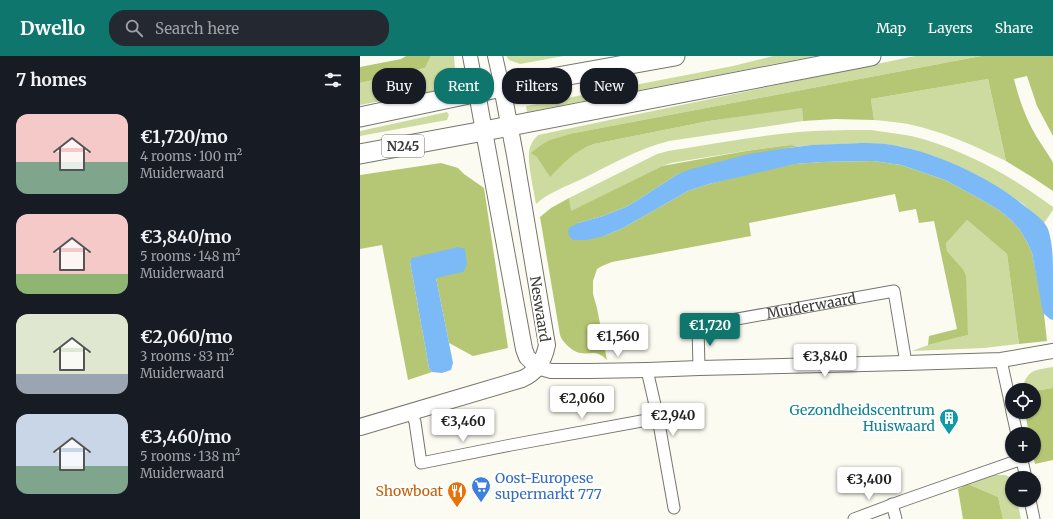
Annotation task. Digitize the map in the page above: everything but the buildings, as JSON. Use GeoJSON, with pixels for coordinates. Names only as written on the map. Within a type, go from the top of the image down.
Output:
{"type":"FeatureCollection","features":[{"type":"Feature","properties":{"kind":"highway"},"geometry":{"type":"LineString","coordinates":[[572,74],[675,56]]}},
{"type":"Feature","properties":{"kind":"highway","name":"N245"},"geometry":{"type":"LineString","coordinates":[[360,154],[871,56]]}},
{"type":"Feature","properties":{"kind":"highway"},"geometry":{"type":"LineString","coordinates":[[494,89],[502,87]]}},
{"type":"Feature","properties":{"kind":"highway"},"geometry":{"type":"LineString","coordinates":[[360,117],[434,102]]}},
{"type":"Feature","properties":{"kind":"main road","name":"Neswaard"},"geometry":{"type":"LineString","coordinates":[[479,104],[524,349],[527,357],[537,367],[544,358],[547,345],[505,104]]}},
{"type":"Feature","properties":{"kind":"main road"},"geometry":{"type":"LineString","coordinates":[[360,427],[522,379],[530,375],[537,367]]}},
{"type":"Feature","properties":{"kind":"street"},"geometry":{"type":"LineString","coordinates":[[470,56],[472,68]]}},
{"type":"Feature","properties":{"kind":"street"},"geometry":{"type":"LineString","coordinates":[[495,56],[502,87]]}},
{"type":"Feature","properties":{"kind":"street","name":"Muiderwaard"},"geometry":{"type":"LineString","coordinates":[[699,368],[698,326],[894,292],[906,363]]}},
{"type":"Feature","properties":{"kind":"street"},"geometry":{"type":"LineString","coordinates":[[537,367],[558,372],[906,363],[1001,360],[1053,351]]}},
{"type":"Feature","properties":{"kind":"street"},"geometry":{"type":"LineString","coordinates":[[1001,360],[1006,383]]}},
{"type":"Feature","properties":{"kind":"street"},"geometry":{"type":"LineString","coordinates":[[647,370],[658,418],[674,508]]}},
{"type":"Feature","properties":{"kind":"street"},"geometry":{"type":"LineString","coordinates":[[411,412],[415,422],[421,463],[658,418]]}},
{"type":"Feature","properties":{"kind":"street"},"geometry":{"type":"LineString","coordinates":[[854,519],[1005,463]]}},
{"type":"Feature","properties":{"kind":"street"},"geometry":{"type":"LineString","coordinates":[[892,504],[896,519]]}},
{"type":"Feature","properties":{"kind":"street"},"geometry":{"type":"LineString","coordinates":[[1031,507],[1034,519]]}},
{"type":"Feature","properties":{"kind":"green space"},"geometry":{"type":"Polygon","coordinates":[[[406,56],[431,56],[425,68],[372,68],[372,80],[360,83],[360,67],[401,59],[406,56]]]}},
{"type":"Feature","properties":{"kind":"green space"},"geometry":{"type":"Polygon","coordinates":[[[431,56],[454,56],[455,68],[434,68],[434,91],[426,93],[425,68],[431,56]]]}},
{"type":"Feature","properties":{"kind":"green space"},"geometry":{"type":"Polygon","coordinates":[[[506,56],[564,56],[520,64],[509,60],[506,56]]]}},
{"type":"Feature","properties":{"kind":"green space"},"geometry":{"type":"Polygon","coordinates":[[[773,56],[815,56],[638,90],[638,84],[733,66],[773,56]]]}},
{"type":"Feature","properties":{"kind":"green space"},"geometry":{"type":"Polygon","coordinates":[[[915,56],[981,56],[574,133],[568,158],[577,151],[594,144],[709,121],[802,107],[803,121],[669,141],[646,148],[558,190],[536,204],[530,172],[529,154],[532,143],[538,135],[915,56]]]}},
{"type":"Feature","properties":{"kind":"green space"},"geometry":{"type":"Polygon","coordinates":[[[981,56],[1053,56],[1053,136],[1037,106],[1027,76],[1014,79],[1028,121],[1053,163],[1053,191],[1006,161],[988,79],[871,99],[874,120],[835,119],[803,121],[802,108],[709,121],[594,144],[575,154],[550,177],[537,157],[531,153],[550,140],[574,133],[981,56]]]}},
{"type":"Feature","properties":{"kind":"green space"},"geometry":{"type":"Polygon","coordinates":[[[988,79],[1006,161],[946,135],[921,127],[874,120],[871,99],[988,79]]]}},
{"type":"Feature","properties":{"kind":"green space"},"geometry":{"type":"Polygon","coordinates":[[[372,80],[372,103],[360,105],[360,83],[372,80]]]}},
{"type":"Feature","properties":{"kind":"green space"},"geometry":{"type":"Polygon","coordinates":[[[580,96],[580,102],[572,103],[572,97],[580,96]]]}},
{"type":"Feature","properties":{"kind":"green space"},"geometry":{"type":"Polygon","coordinates":[[[536,104],[568,104],[527,112],[526,106],[536,104]]]}},
{"type":"Feature","properties":{"kind":"green space"},"geometry":{"type":"Polygon","coordinates":[[[447,112],[449,115],[447,120],[360,136],[360,131],[447,112]]]}},
{"type":"Feature","properties":{"kind":"green space"},"geometry":{"type":"Polygon","coordinates":[[[871,130],[919,138],[960,152],[1023,186],[1053,207],[1053,210],[1044,223],[1023,204],[1007,193],[934,156],[903,147],[885,144],[861,143],[801,146],[790,145],[671,163],[662,166],[570,212],[569,198],[657,154],[668,151],[789,133],[871,130]]]}},
{"type":"Feature","properties":{"kind":"green space"},"geometry":{"type":"Polygon","coordinates":[[[790,145],[801,146],[678,174],[628,206],[603,216],[578,223],[604,236],[623,228],[688,191],[760,171],[794,164],[873,161],[901,165],[945,180],[982,200],[999,210],[1020,230],[1032,253],[1044,314],[1047,341],[1019,344],[1007,254],[967,220],[946,243],[947,251],[963,269],[966,276],[968,335],[928,345],[929,336],[957,329],[934,221],[919,223],[916,209],[899,212],[895,194],[749,223],[751,236],[612,262],[602,266],[597,269],[593,281],[593,294],[607,360],[597,353],[577,352],[565,344],[560,335],[540,217],[551,208],[569,198],[571,211],[662,166],[746,151],[790,145]]]}},
{"type":"Feature","properties":{"kind":"green space"},"geometry":{"type":"Polygon","coordinates":[[[441,163],[458,168],[484,188],[508,348],[473,356],[449,343],[436,278],[410,262],[429,368],[432,372],[408,380],[382,245],[360,249],[360,175],[441,163]]]}},
{"type":"Feature","properties":{"kind":"green space"},"geometry":{"type":"Polygon","coordinates":[[[967,220],[1007,254],[1019,344],[984,348],[912,351],[928,345],[968,335],[963,269],[947,251],[946,243],[967,220]]]}},
{"type":"Feature","properties":{"kind":"green space"},"geometry":{"type":"Polygon","coordinates":[[[1053,367],[1053,388],[1041,390],[1041,383],[1024,383],[1029,374],[1041,369],[1053,367]]]}},
{"type":"Feature","properties":{"kind":"green space"},"geometry":{"type":"Polygon","coordinates":[[[1053,388],[1053,460],[1041,463],[1041,427],[1028,427],[1026,419],[1041,419],[1041,390],[1053,388]]]}},
{"type":"Feature","properties":{"kind":"green space"},"geometry":{"type":"Polygon","coordinates":[[[994,475],[1005,475],[1005,507],[1018,507],[1021,519],[1003,519],[998,497],[968,484],[994,475]]]}},
{"type":"Feature","properties":{"kind":"green space"},"geometry":{"type":"Polygon","coordinates":[[[968,484],[998,497],[1003,519],[963,519],[958,489],[968,484]]]}},
{"type":"Feature","properties":{"kind":"water"},"geometry":{"type":"Polygon","coordinates":[[[861,143],[904,147],[960,166],[1012,196],[1038,217],[1048,229],[1052,247],[1053,320],[1043,313],[1032,253],[1020,230],[1012,221],[999,210],[945,180],[901,165],[873,161],[795,164],[709,184],[688,191],[623,228],[604,236],[587,240],[573,240],[568,234],[569,228],[578,223],[603,216],[628,206],[678,174],[691,169],[749,154],[787,148],[812,145],[861,143]]]}},
{"type":"Feature","properties":{"kind":"water"},"geometry":{"type":"Polygon","coordinates":[[[458,247],[465,249],[467,265],[463,272],[436,278],[453,363],[451,370],[442,373],[432,372],[429,368],[410,262],[412,258],[458,247]]]}},
{"type":"Feature","properties":{"kind":"place","name":"Gezondheidscentrum Huiswaard"},"geometry":{"type":"Point","coordinates":[949,435]}},
{"type":"Feature","properties":{"kind":"place","name":"Oost-Europese supermarkt 777"},"geometry":{"type":"Point","coordinates":[481,503]}},
{"type":"Feature","properties":{"kind":"place","name":"Showboat"},"geometry":{"type":"Point","coordinates":[457,508]}}]}
